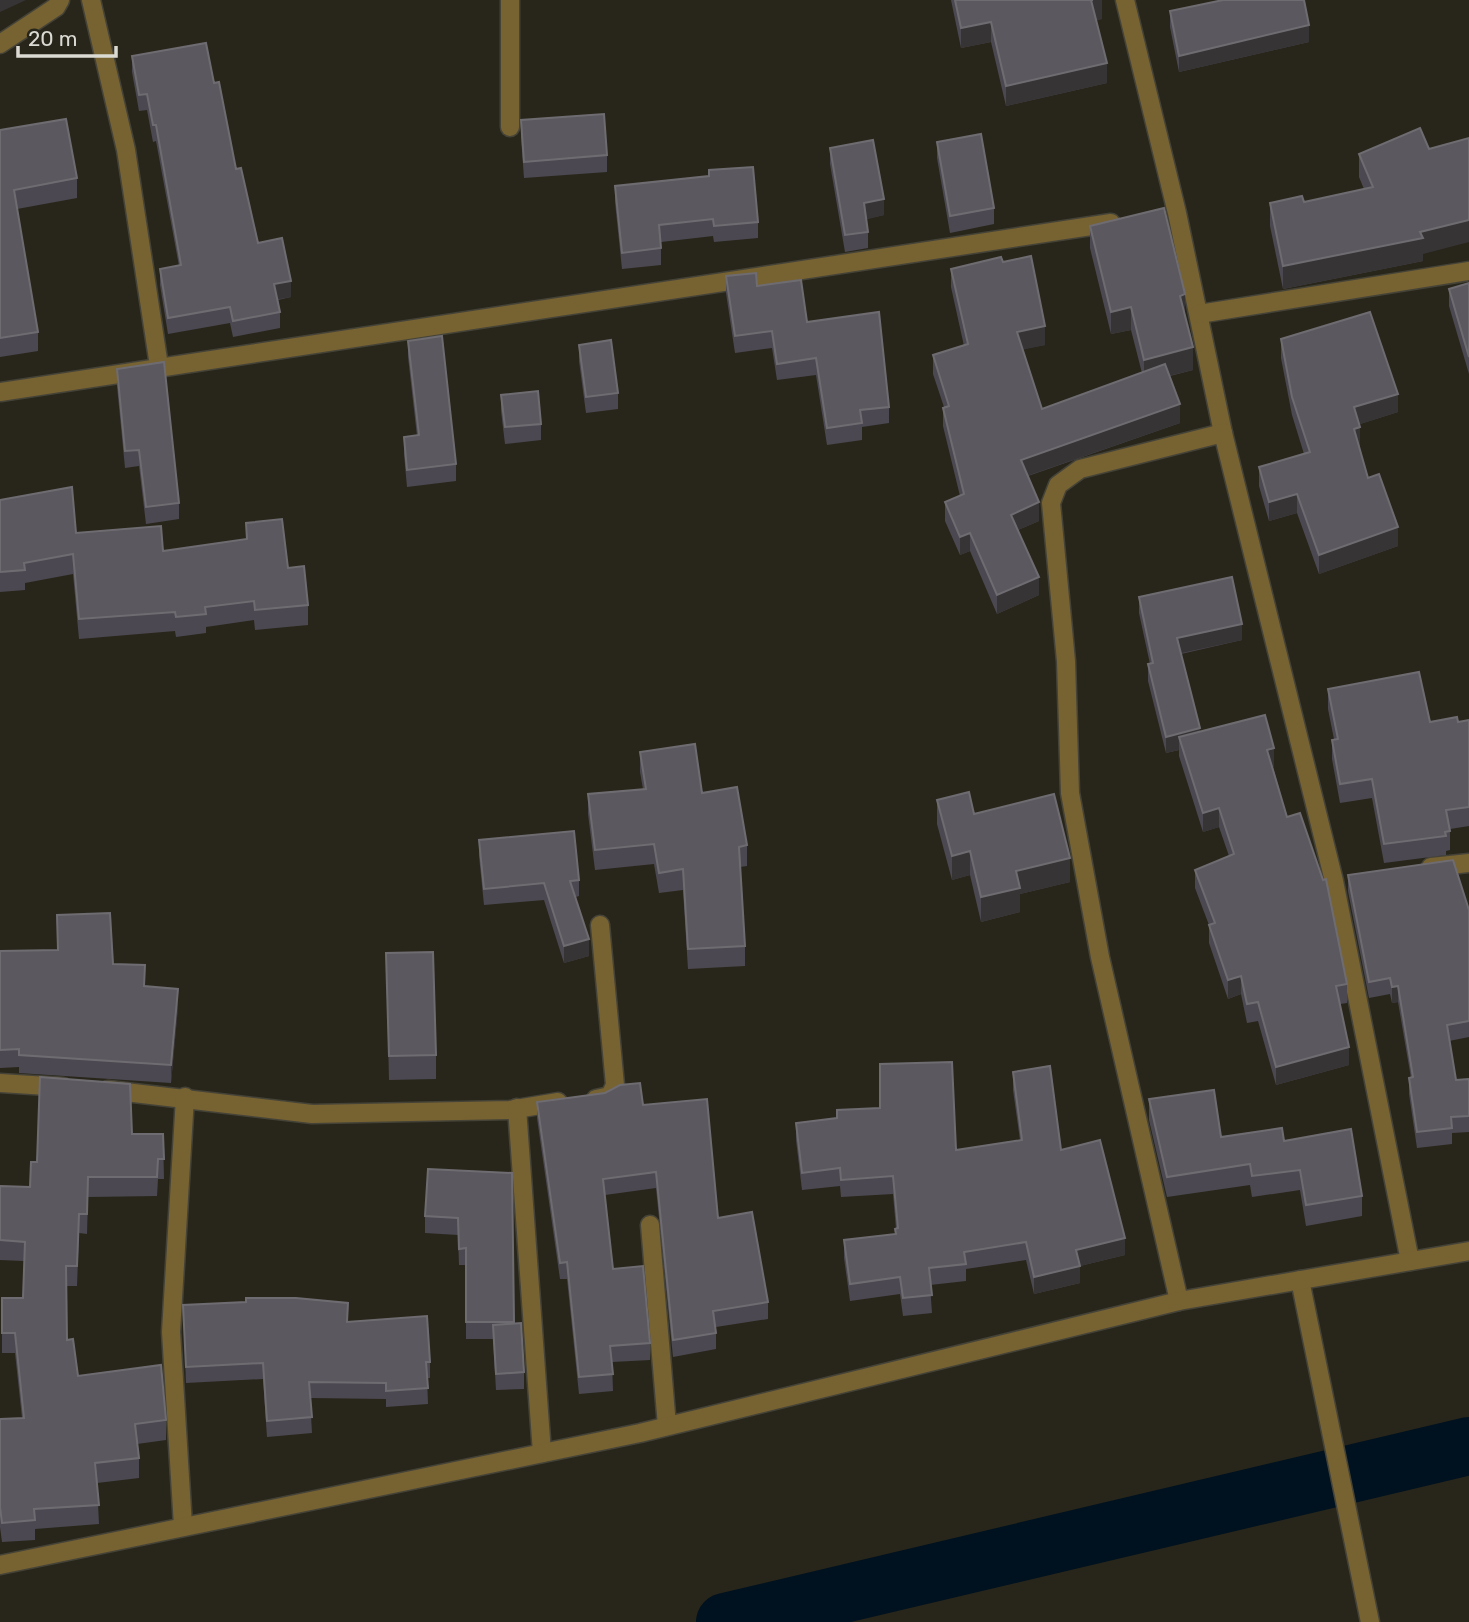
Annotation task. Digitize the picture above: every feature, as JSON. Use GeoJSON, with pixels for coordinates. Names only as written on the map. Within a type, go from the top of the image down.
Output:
{"type":"FeatureCollection","features":[{"type":"Feature","properties":{"kind":"street"},"geometry":{"type":"LineString","coordinates":[[0,44],[55,7],[60,0]]}},
{"type":"Feature","properties":{"kind":"street"},"geometry":{"type":"LineString","coordinates":[[91,0],[126,150],[159,366]]}},
{"type":"Feature","properties":{"kind":"street"},"geometry":{"type":"LineString","coordinates":[[510,0],[510,127]]}},
{"type":"Feature","properties":{"kind":"street"},"geometry":{"type":"LineString","coordinates":[[1125,0],[1170,214],[1199,314],[1223,433],[1341,881],[1410,1261]]}},
{"type":"Feature","properties":{"kind":"street"},"geometry":{"type":"LineString","coordinates":[[0,392],[1135,219]]}},
{"type":"Feature","properties":{"kind":"street"},"geometry":{"type":"LineString","coordinates":[[1199,314],[1469,271]]}},
{"type":"Feature","properties":{"kind":"street"},"geometry":{"type":"LineString","coordinates":[[1179,1301],[1100,957],[1070,793],[1066,661],[1051,503],[1058,485],[1080,469],[1223,433]]}},
{"type":"Feature","properties":{"kind":"street"},"geometry":{"type":"LineString","coordinates":[[1414,870],[1469,863]]}},
{"type":"Feature","properties":{"kind":"street"},"geometry":{"type":"LineString","coordinates":[[0,1083],[185,1097],[312,1114],[517,1108],[604,1098],[613,1091],[600,925]]}},
{"type":"Feature","properties":{"kind":"street"},"geometry":{"type":"LineString","coordinates":[[183,1526],[171,1332],[185,1097]]}},
{"type":"Feature","properties":{"kind":"street"},"geometry":{"type":"LineString","coordinates":[[517,1108],[542,1453]]}},
{"type":"Feature","properties":{"kind":"street"},"geometry":{"type":"LineString","coordinates":[[650,1225],[667,1426]]}},
{"type":"Feature","properties":{"kind":"street"},"geometry":{"type":"LineString","coordinates":[[0,1565],[667,1426],[1179,1301],[1469,1251]]}},
{"type":"Feature","properties":{"kind":"street"},"geometry":{"type":"LineString","coordinates":[[1300,1280],[1370,1622]]}},
{"type":"Feature","properties":{"kind":"building"},"geometry":{"type":"Polygon","coordinates":[[[955,0],[1091,0],[1107,63],[1006,86],[991,22],[961,28],[955,0]]]}},
{"type":"Feature","properties":{"kind":"building"},"geometry":{"type":"Polygon","coordinates":[[[1223,0],[1304,0],[1309,25],[1179,56],[1170,11],[1223,0]]]}},
{"type":"Feature","properties":{"kind":"building"},"geometry":{"type":"Polygon","coordinates":[[[206,43],[214,83],[219,82],[236,169],[241,168],[258,243],[282,238],[291,281],[274,284],[280,312],[233,321],[230,307],[168,318],[160,269],[181,265],[156,125],[153,125],[147,94],[139,95],[132,56],[206,43]]]}},
{"type":"Feature","properties":{"kind":"building"},"geometry":{"type":"Polygon","coordinates":[[[604,114],[607,155],[524,162],[521,120],[604,114]]]}},
{"type":"Feature","properties":{"kind":"building"},"geometry":{"type":"Polygon","coordinates":[[[66,119],[77,178],[14,190],[38,332],[0,338],[0,130],[66,119]]]}},
{"type":"Feature","properties":{"kind":"building"},"geometry":{"type":"Polygon","coordinates":[[[1420,128],[1429,149],[1469,138],[1469,220],[1420,232],[1423,238],[1283,266],[1270,203],[1302,196],[1304,202],[1373,187],[1359,154],[1420,128]]]}},
{"type":"Feature","properties":{"kind":"building"},"geometry":{"type":"Polygon","coordinates":[[[981,134],[994,208],[950,216],[937,142],[981,134]]]}},
{"type":"Feature","properties":{"kind":"building"},"geometry":{"type":"Polygon","coordinates":[[[873,140],[884,199],[864,203],[868,232],[845,235],[830,148],[873,140]]]}},
{"type":"Feature","properties":{"kind":"building"},"geometry":{"type":"Polygon","coordinates":[[[753,167],[758,222],[714,226],[713,219],[659,225],[661,248],[622,253],[615,186],[709,176],[709,170],[753,167]]]}},
{"type":"Feature","properties":{"kind":"building"},"geometry":{"type":"Polygon","coordinates":[[[1164,208],[1185,294],[1180,296],[1193,347],[1144,360],[1131,307],[1111,312],[1090,226],[1164,208]]]}},
{"type":"Feature","properties":{"kind":"building"},"geometry":{"type":"Polygon","coordinates":[[[1031,256],[1045,326],[1017,332],[1042,409],[1165,364],[1180,404],[1021,460],[1039,502],[1011,515],[1039,577],[997,595],[970,533],[960,537],[945,502],[964,494],[943,408],[949,406],[933,355],[968,344],[951,269],[1001,257],[1003,262],[1031,256]]]}},
{"type":"Feature","properties":{"kind":"building"},"geometry":{"type":"Polygon","coordinates":[[[756,273],[757,286],[801,280],[807,322],[879,312],[889,407],[860,410],[862,423],[827,428],[816,358],[777,364],[772,331],[735,336],[726,276],[756,273]]]}},
{"type":"Feature","properties":{"kind":"building"},"geometry":{"type":"Polygon","coordinates":[[[1469,283],[1469,357],[1449,289],[1469,283]]]}},
{"type":"Feature","properties":{"kind":"building"},"geometry":{"type":"Polygon","coordinates":[[[1370,312],[1398,394],[1354,407],[1360,427],[1354,429],[1368,478],[1379,474],[1398,527],[1319,555],[1297,494],[1269,502],[1259,467],[1310,452],[1292,397],[1281,339],[1370,312]]]}},
{"type":"Feature","properties":{"kind":"building"},"geometry":{"type":"Polygon","coordinates":[[[442,336],[456,464],[407,470],[404,437],[419,435],[408,341],[442,336]]]}},
{"type":"Feature","properties":{"kind":"building"},"geometry":{"type":"Polygon","coordinates":[[[611,340],[618,393],[586,397],[579,345],[611,340]]]}},
{"type":"Feature","properties":{"kind":"building"},"geometry":{"type":"Polygon","coordinates":[[[164,362],[179,503],[146,507],[139,450],[125,451],[117,369],[164,362]]]}},
{"type":"Feature","properties":{"kind":"building"},"geometry":{"type":"Polygon","coordinates":[[[538,391],[541,424],[505,427],[501,395],[538,391]]]}},
{"type":"Feature","properties":{"kind":"building"},"geometry":{"type":"Polygon","coordinates":[[[72,487],[76,533],[161,526],[163,551],[247,539],[246,523],[282,519],[288,568],[304,566],[308,605],[255,610],[254,601],[205,607],[206,614],[176,617],[175,612],[79,619],[73,554],[24,563],[25,570],[0,572],[0,500],[72,487]]]}},
{"type":"Feature","properties":{"kind":"building"},"geometry":{"type":"Polygon","coordinates":[[[1232,577],[1242,624],[1177,638],[1200,728],[1166,737],[1148,664],[1153,663],[1139,597],[1232,577]]]}},
{"type":"Feature","properties":{"kind":"building"},"geometry":{"type":"Polygon","coordinates":[[[1419,672],[1430,722],[1457,717],[1458,722],[1469,720],[1469,807],[1446,810],[1450,831],[1445,832],[1446,836],[1384,844],[1372,779],[1340,784],[1332,740],[1338,739],[1328,689],[1419,672]]]}},
{"type":"Feature","properties":{"kind":"building"},"geometry":{"type":"Polygon","coordinates":[[[1265,715],[1274,748],[1267,750],[1287,817],[1300,813],[1323,880],[1326,879],[1347,984],[1336,986],[1349,1047],[1276,1067],[1258,1002],[1247,1004],[1241,976],[1228,980],[1209,925],[1215,923],[1195,870],[1234,854],[1219,808],[1203,813],[1179,737],[1265,715]]]}},
{"type":"Feature","properties":{"kind":"building"},"geometry":{"type":"Polygon","coordinates":[[[695,744],[702,793],[737,787],[747,845],[739,847],[745,946],[688,949],[683,869],[659,873],[654,844],[595,850],[588,794],[646,789],[640,752],[695,744]]]}},
{"type":"Feature","properties":{"kind":"building"},"geometry":{"type":"Polygon","coordinates":[[[969,792],[974,814],[1054,794],[1070,858],[1016,871],[1020,888],[981,897],[970,851],[952,856],[937,800],[969,792]]]}},
{"type":"Feature","properties":{"kind":"building"},"geometry":{"type":"Polygon","coordinates":[[[574,831],[579,880],[570,881],[589,939],[564,946],[544,883],[484,889],[479,840],[574,831]]]}},
{"type":"Feature","properties":{"kind":"building"},"geometry":{"type":"Polygon","coordinates":[[[1453,860],[1469,910],[1469,1021],[1447,1025],[1456,1080],[1469,1079],[1469,1116],[1451,1117],[1452,1128],[1417,1132],[1409,1078],[1413,1077],[1398,986],[1392,987],[1390,978],[1369,982],[1348,875],[1453,860]]]}},
{"type":"Feature","properties":{"kind":"building"},"geometry":{"type":"Polygon","coordinates":[[[110,913],[113,964],[145,965],[144,986],[178,989],[171,1065],[19,1055],[19,1049],[0,1050],[0,951],[58,950],[57,915],[110,913]]]}},
{"type":"Feature","properties":{"kind":"building"},"geometry":{"type":"Polygon","coordinates":[[[433,952],[436,1055],[389,1056],[386,953],[433,952]]]}},
{"type":"Feature","properties":{"kind":"building"},"geometry":{"type":"Polygon","coordinates":[[[952,1062],[956,1150],[1022,1140],[1013,1072],[1050,1066],[1061,1150],[1100,1140],[1125,1238],[1076,1250],[1080,1266],[1034,1277],[1026,1242],[964,1252],[966,1264],[929,1268],[932,1295],[903,1298],[900,1277],[850,1284],[844,1240],[896,1234],[895,1229],[898,1228],[893,1176],[841,1180],[840,1168],[802,1173],[796,1123],[837,1118],[837,1110],[880,1108],[880,1064],[952,1062]]]}},
{"type":"Feature","properties":{"kind":"building"},"geometry":{"type":"Polygon","coordinates":[[[40,1077],[130,1084],[132,1134],[163,1134],[164,1159],[158,1159],[157,1177],[88,1177],[87,1214],[79,1214],[77,1266],[66,1266],[67,1340],[73,1339],[78,1376],[161,1365],[166,1420],[135,1424],[139,1458],[95,1463],[99,1505],[34,1509],[35,1520],[2,1523],[0,1419],[24,1418],[15,1333],[2,1333],[2,1298],[23,1298],[25,1242],[0,1240],[0,1186],[30,1187],[31,1162],[37,1162],[40,1077]]]}},
{"type":"Feature","properties":{"kind":"building"},"geometry":{"type":"Polygon","coordinates":[[[640,1083],[643,1105],[707,1099],[718,1218],[752,1212],[768,1302],[713,1311],[716,1333],[673,1340],[656,1172],[603,1179],[613,1269],[643,1266],[650,1343],[610,1346],[613,1374],[579,1377],[567,1262],[560,1263],[537,1102],[605,1093],[620,1085],[640,1083]]]}},
{"type":"Feature","properties":{"kind":"building"},"geometry":{"type":"Polygon","coordinates":[[[1214,1090],[1221,1137],[1282,1128],[1284,1141],[1351,1129],[1362,1196],[1306,1205],[1300,1170],[1252,1176],[1250,1164],[1167,1177],[1149,1099],[1214,1090]]]}},
{"type":"Feature","properties":{"kind":"building"},"geometry":{"type":"Polygon","coordinates":[[[428,1169],[512,1173],[514,1322],[466,1322],[466,1248],[459,1249],[458,1218],[425,1216],[428,1169]]]}},
{"type":"Feature","properties":{"kind":"building"},"geometry":{"type":"Polygon","coordinates":[[[246,1298],[296,1298],[348,1303],[347,1322],[427,1316],[430,1362],[426,1362],[428,1388],[386,1391],[386,1383],[309,1382],[312,1417],[267,1421],[263,1363],[186,1367],[183,1305],[246,1302],[246,1298]]]}},
{"type":"Feature","properties":{"kind":"building"},"geometry":{"type":"Polygon","coordinates":[[[521,1323],[524,1372],[496,1374],[493,1325],[521,1323]]]}},
{"type":"Feature","properties":{"kind":"waterway"},"geometry":{"type":"LineString","coordinates":[[725,1622],[1469,1446]]}}]}
